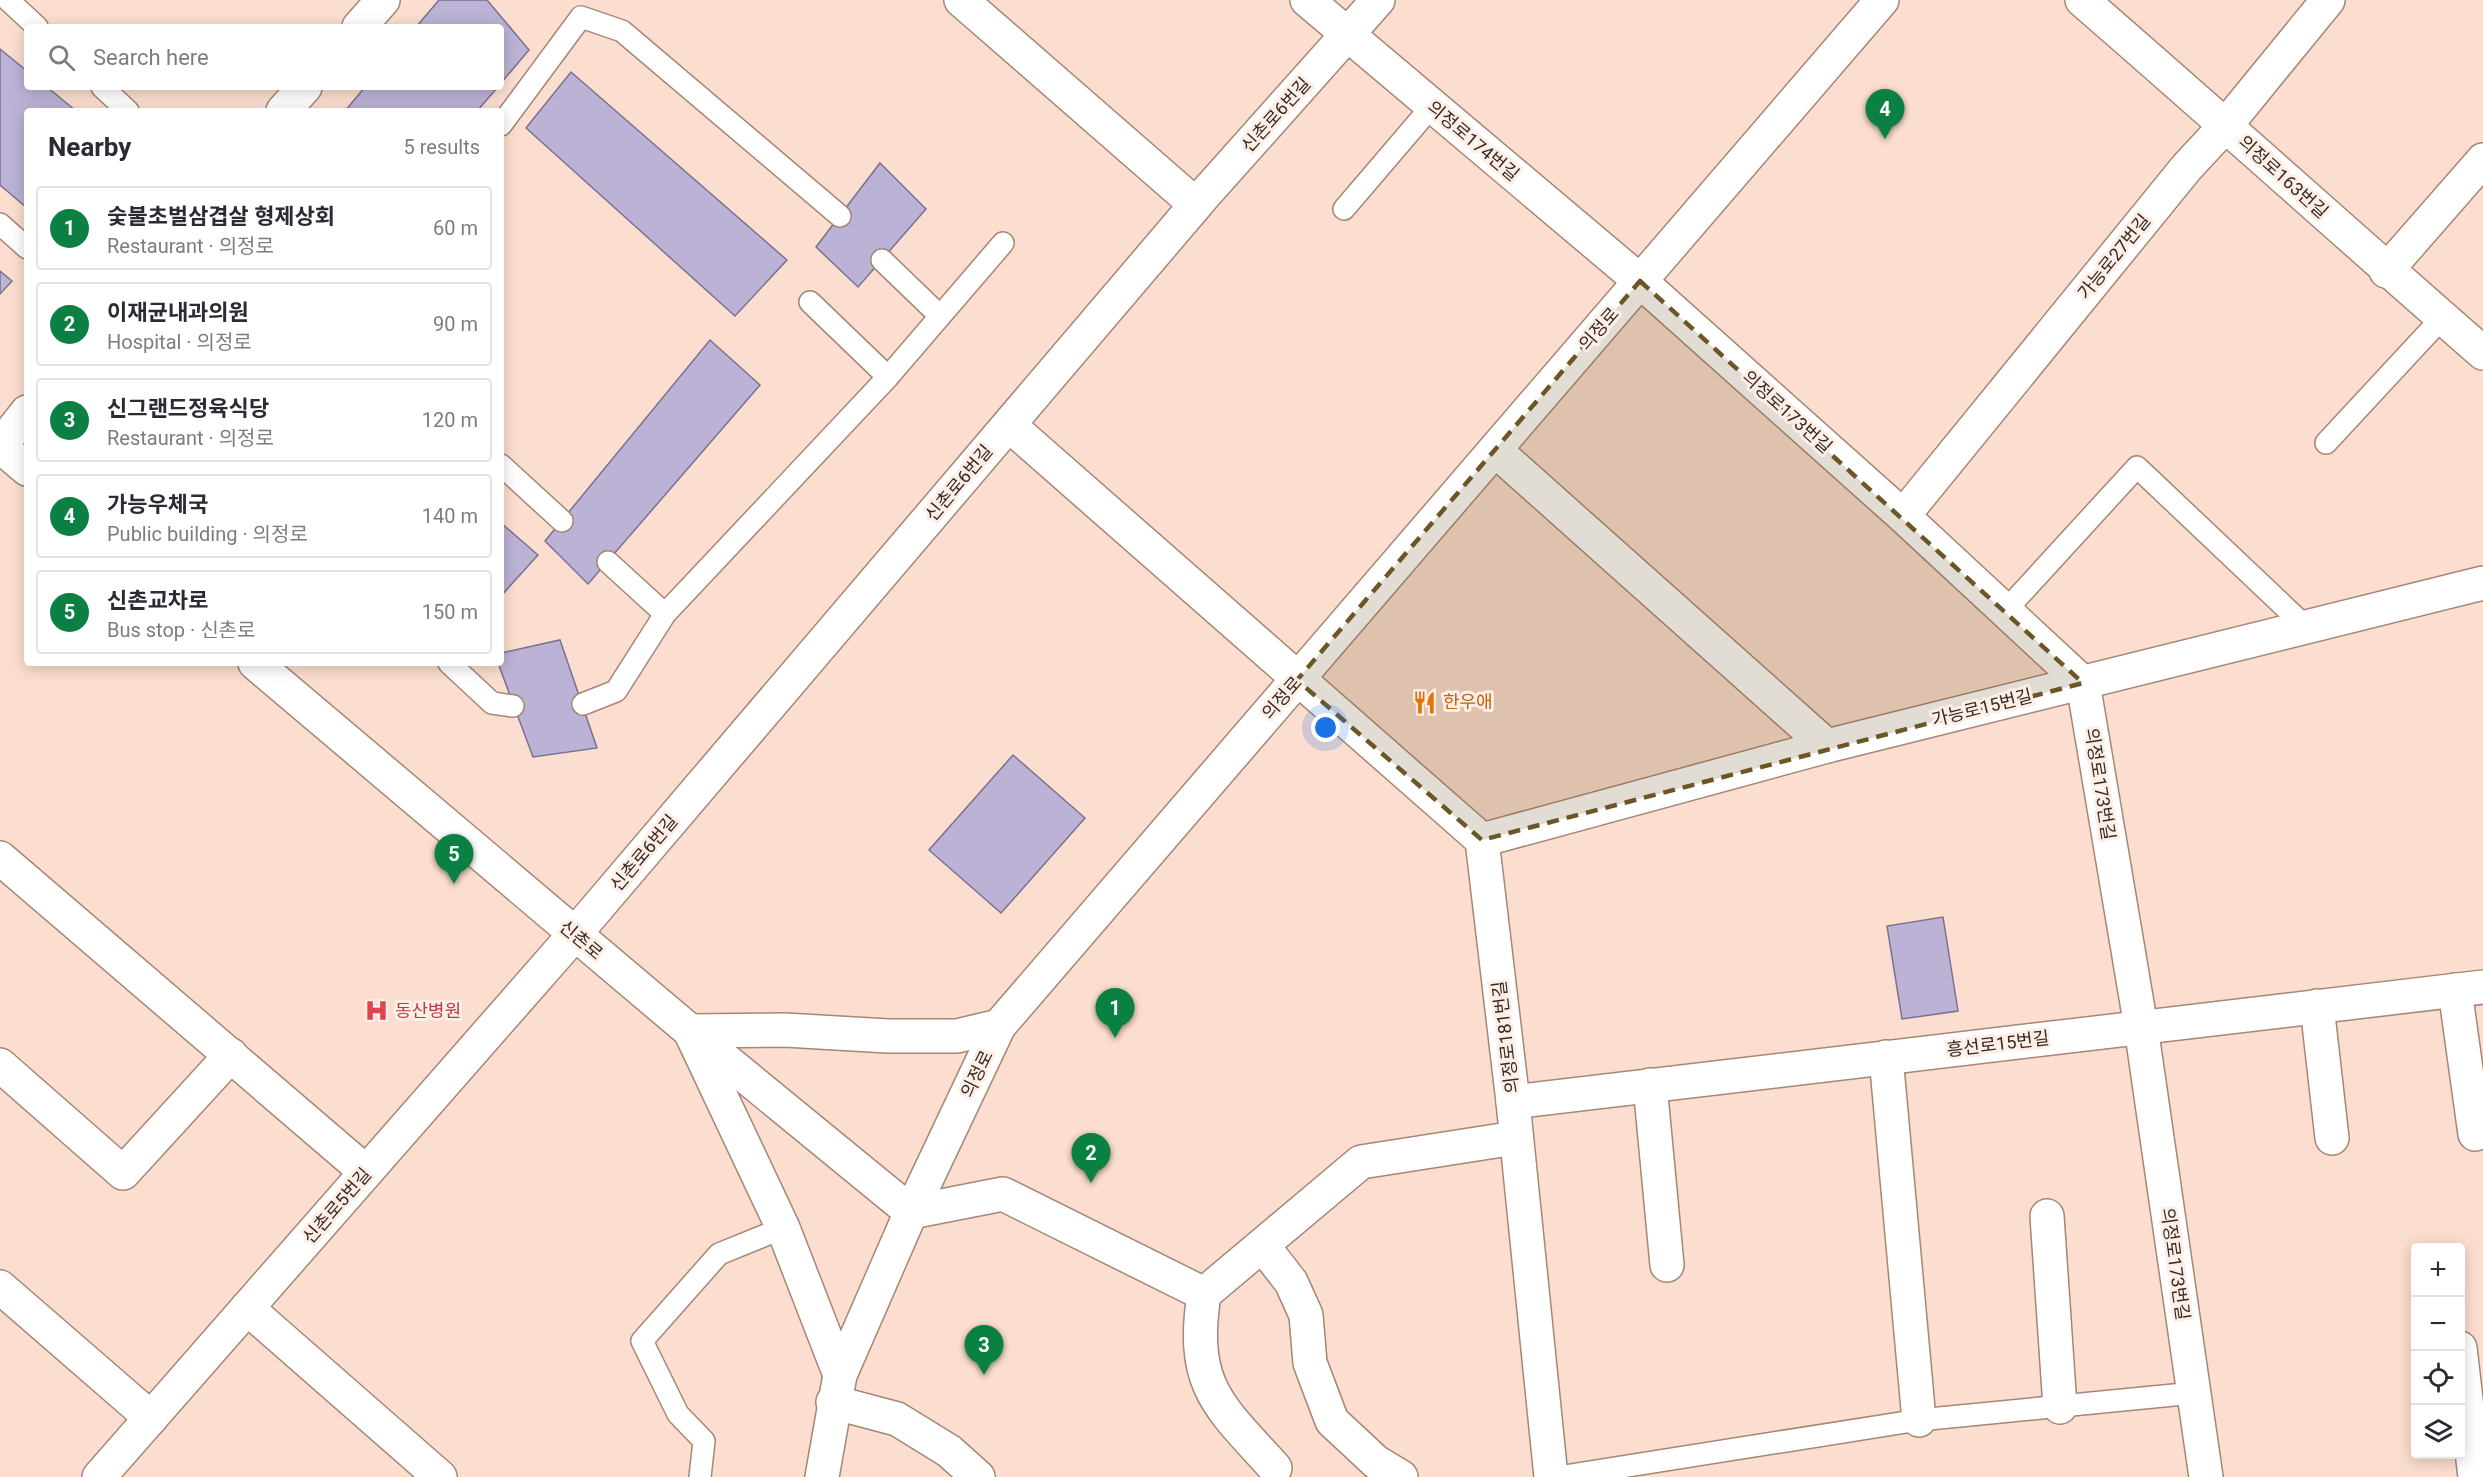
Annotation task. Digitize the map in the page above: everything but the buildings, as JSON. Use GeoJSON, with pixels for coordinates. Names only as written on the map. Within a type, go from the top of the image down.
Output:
{"type":"FeatureCollection","features":[{"type":"Feature","properties":{"kind":"street"},"geometry":{"type":"LineString","coordinates":[[362,24],[383,0]]}},
{"type":"Feature","properties":{"kind":"street"},"geometry":{"type":"LineString","coordinates":[[962,0],[1195,204]]}},
{"type":"Feature","properties":{"kind":"street","name":"의정로174번길"},"geometry":{"type":"LineString","coordinates":[[1307,0],[1640,281]]}},
{"type":"Feature","properties":{"kind":"street","name":"신촌로6번길"},"geometry":{"type":"LineString","coordinates":[[574,935],[1195,204],[1378,0]]}},
{"type":"Feature","properties":{"kind":"street","name":"의정로"},"geometry":{"type":"LineString","coordinates":[[822,1477],[837,1388],[910,1212],[999,1026],[1882,0]]}},
{"type":"Feature","properties":{"kind":"street","name":"의정로163번길"},"geometry":{"type":"LineString","coordinates":[[2082,0],[2226,125],[2386,271],[2483,353]]}},
{"type":"Feature","properties":{"kind":"street","name":"가능로27번길"},"geometry":{"type":"LineString","coordinates":[[1903,516],[2187,167],[2226,125],[2328,0]]}},
{"type":"Feature","properties":{"kind":"street"},"geometry":{"type":"LineString","coordinates":[[286,108],[302,90]]}},
{"type":"Feature","properties":{"kind":"street"},"geometry":{"type":"LineString","coordinates":[[2386,271],[2483,160]]}},
{"type":"Feature","properties":{"kind":"street","name":"의정로173번길"},"geometry":{"type":"LineString","coordinates":[[1640,281],[1903,516],[2083,683],[2141,1027],[2206,1477]]}},
{"type":"Feature","properties":{"kind":"street"},"geometry":{"type":"LineString","coordinates":[[24,416],[0,446],[24,466]]}},
{"type":"Feature","properties":{"kind":"street"},"geometry":{"type":"LineString","coordinates":[[1008,425],[1482,840]]}},
{"type":"Feature","properties":{"kind":"street"},"geometry":{"type":"LineString","coordinates":[[1495,450],[1827,746]]}},
{"type":"Feature","properties":{"kind":"street","name":"가능로15번길"},"geometry":{"type":"LineString","coordinates":[[1482,840],[1827,746],[2308,629],[2483,583]]}},
{"type":"Feature","properties":{"kind":"street","name":"신촌로"},"geometry":{"type":"LineString","coordinates":[[259,666],[574,935],[910,1212]]}},
{"type":"Feature","properties":{"kind":"street","name":"의정로181번길"},"geometry":{"type":"LineString","coordinates":[[1482,840],[1514,1102],[1515,1138],[1551,1477]]}},
{"type":"Feature","properties":{"kind":"street"},"geometry":{"type":"LineString","coordinates":[[0,858],[366,1172]]}},
{"type":"Feature","properties":{"kind":"street","name":"신촌로5번길"},"geometry":{"type":"LineString","coordinates":[[99,1477],[574,935]]}},
{"type":"Feature","properties":{"kind":"street"},"geometry":{"type":"LineString","coordinates":[[2469,988],[2475,1134]]}},
{"type":"Feature","properties":{"kind":"street","name":"흥선로15번길"},"geometry":{"type":"LineString","coordinates":[[1514,1102],[2469,988]]}},
{"type":"Feature","properties":{"kind":"street"},"geometry":{"type":"LineString","coordinates":[[2318,1006],[2332,1138]]}},
{"type":"Feature","properties":{"kind":"street"},"geometry":{"type":"LineString","coordinates":[[978,1477],[949,1451],[897,1419],[837,1388],[783,1228],[690,1031],[785,1030],[888,1036],[957,1036],[999,1026]]}},
{"type":"Feature","properties":{"kind":"street"},"geometry":{"type":"LineString","coordinates":[[0,1065],[123,1173],[231,1055]]}},
{"type":"Feature","properties":{"kind":"street"},"geometry":{"type":"LineString","coordinates":[[1886,1057],[1919,1420]]}},
{"type":"Feature","properties":{"kind":"street"},"geometry":{"type":"LineString","coordinates":[[1650,1085],[1667,1265]]}},
{"type":"Feature","properties":{"kind":"street"},"geometry":{"type":"LineString","coordinates":[[1275,1468],[1218,1404],[1204,1372],[1199,1329],[1204,1294],[1361,1162],[1515,1138]]}},
{"type":"Feature","properties":{"kind":"street"},"geometry":{"type":"LineString","coordinates":[[910,1212],[1003,1194],[1204,1294]]}},
{"type":"Feature","properties":{"kind":"street"},"geometry":{"type":"LineString","coordinates":[[2047,1216],[2060,1407]]}},
{"type":"Feature","properties":{"kind":"street"},"geometry":{"type":"LineString","coordinates":[[1263,1246],[1291,1282],[1306,1315],[1310,1363],[1332,1421],[1376,1462],[1401,1477]]}},
{"type":"Feature","properties":{"kind":"street"},"geometry":{"type":"LineString","coordinates":[[0,1287],[151,1418]]}},
{"type":"Feature","properties":{"kind":"street"},"geometry":{"type":"LineString","coordinates":[[247,1308],[440,1477]]}},
{"type":"Feature","properties":{"kind":"street"},"geometry":{"type":"LineString","coordinates":[[2460,1351],[2475,1477]]}},
{"type":"Feature","properties":{"kind":"lane"},"geometry":{"type":"LineString","coordinates":[[8,0],[34,24]]}},
{"type":"Feature","properties":{"kind":"lane"},"geometry":{"type":"LineString","coordinates":[[504,121],[581,17],[622,31],[840,216]]}},
{"type":"Feature","properties":{"kind":"lane"},"geometry":{"type":"LineString","coordinates":[[105,90],[125,108]]}},
{"type":"Feature","properties":{"kind":"lane"},"geometry":{"type":"LineString","coordinates":[[1344,209],[1432,106]]}},
{"type":"Feature","properties":{"kind":"lane"},"geometry":{"type":"LineString","coordinates":[[0,224],[24,245]]}},
{"type":"Feature","properties":{"kind":"lane"},"geometry":{"type":"LineString","coordinates":[[583,704],[616,691],[665,614],[888,377],[1003,243]]}},
{"type":"Feature","properties":{"kind":"lane"},"geometry":{"type":"LineString","coordinates":[[882,260],[940,316]]}},
{"type":"Feature","properties":{"kind":"lane"},"geometry":{"type":"LineString","coordinates":[[810,302],[888,377]]}},
{"type":"Feature","properties":{"kind":"lane"},"geometry":{"type":"LineString","coordinates":[[2326,443],[2442,318]]}},
{"type":"Feature","properties":{"kind":"lane"},"geometry":{"type":"LineString","coordinates":[[2006,610],[2137,467],[2308,629]]}},
{"type":"Feature","properties":{"kind":"lane"},"geometry":{"type":"LineString","coordinates":[[504,468],[562,521]]}},
{"type":"Feature","properties":{"kind":"lane"},"geometry":{"type":"LineString","coordinates":[[608,562],[665,614]]}},
{"type":"Feature","properties":{"kind":"lane"},"geometry":{"type":"LineString","coordinates":[[452,666],[492,703],[513,706]]}},
{"type":"Feature","properties":{"kind":"lane"},"geometry":{"type":"LineString","coordinates":[[700,1477],[704,1442],[678,1414],[642,1341],[720,1254],[783,1228]]}},
{"type":"Feature","properties":{"kind":"lane"},"geometry":{"type":"LineString","coordinates":[[1558,1477],[1919,1420],[2194,1393]]}},
{"type":"Feature","properties":{"kind":"highlighted area"},"geometry":{"type":"Polygon","coordinates":[[[1640,281],[2083,683],[1482,840],[1297,680],[1640,281]]]}},
{"type":"Feature","properties":{"kind":"place","name":"가능우체국"},"geometry":{"type":"Point","coordinates":[1885,139]}},
{"type":"Feature","properties":{"kind":"place","name":"한우애"},"geometry":{"type":"Point","coordinates":[1425,702]}},
{"type":"Feature","properties":{"kind":"place","name":"신촌교차로"},"geometry":{"type":"Point","coordinates":[454,884]}},
{"type":"Feature","properties":{"kind":"place","name":"동산병원"},"geometry":{"type":"Point","coordinates":[377,1011]}},
{"type":"Feature","properties":{"kind":"place","name":"숯불초벌삼겹살 형제상회"},"geometry":{"type":"Point","coordinates":[1115,1038]}},
{"type":"Feature","properties":{"kind":"place","name":"이재균내과의원"},"geometry":{"type":"Point","coordinates":[1091,1183]}},
{"type":"Feature","properties":{"kind":"place","name":"신그랜드정육식당"},"geometry":{"type":"Point","coordinates":[984,1375]}}]}
